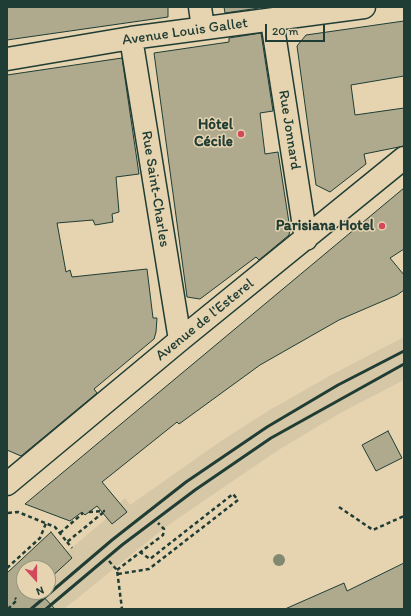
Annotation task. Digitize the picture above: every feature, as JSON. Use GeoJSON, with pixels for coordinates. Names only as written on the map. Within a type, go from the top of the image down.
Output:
{"type":"FeatureCollection","features":[{"type":"Feature","properties":{"kind":"street"},"geometry":{"type":"LineString","coordinates":[[200,7],[204,28]]}},
{"type":"Feature","properties":{"kind":"street","name":"Avenue Louis Gallet"},"geometry":{"type":"LineString","coordinates":[[7,59],[131,38],[272,21],[364,7]]}},
{"type":"Feature","properties":{"kind":"street","name":"Rue Jonnard"},"geometry":{"type":"LineString","coordinates":[[272,21],[306,239]]}},
{"type":"Feature","properties":{"kind":"street","name":"Rue Saint-Charles"},"geometry":{"type":"LineString","coordinates":[[131,38],[180,340]]}},
{"type":"Feature","properties":{"kind":"street","name":"Avenue de l'Esterel"},"geometry":{"type":"LineString","coordinates":[[7,484],[180,340],[404,158]]}},
{"type":"Feature","properties":{"kind":"path"},"geometry":{"type":"LineString","coordinates":[[118,574],[149,569],[238,500],[234,494],[150,559],[140,552]]}},
{"type":"Feature","properties":{"kind":"path"},"geometry":{"type":"LineString","coordinates":[[339,507],[373,530],[404,516]]}},
{"type":"Feature","properties":{"kind":"path"},"geometry":{"type":"LineString","coordinates":[[67,542],[105,511],[89,512]]}},
{"type":"Feature","properties":{"kind":"path"},"geometry":{"type":"LineString","coordinates":[[8,513],[18,512],[55,527],[72,548]]}},
{"type":"Feature","properties":{"kind":"path"},"geometry":{"type":"LineString","coordinates":[[60,533],[83,513]]}},
{"type":"Feature","properties":{"kind":"path"},"geometry":{"type":"LineString","coordinates":[[7,568],[40,538],[46,523]]}},
{"type":"Feature","properties":{"kind":"path"},"geometry":{"type":"LineString","coordinates":[[117,570],[163,535],[164,529],[158,523]]}},
{"type":"Feature","properties":{"kind":"path"},"geometry":{"type":"LineString","coordinates":[[109,561],[117,570],[122,609]]}},
{"type":"Feature","properties":{"kind":"path"},"geometry":{"type":"LineString","coordinates":[[8,609],[17,600],[15,598]]}},
{"type":"Feature","properties":{"kind":"shaded area"},"geometry":{"type":"Polygon","coordinates":[[[404,337],[404,380],[342,412],[280,449],[167,526],[64,609],[7,609],[16,600],[56,600],[56,561],[107,518],[105,515],[125,498],[130,505],[221,441],[268,411],[333,374],[404,337]]]}},
{"type":"Feature","properties":{"kind":"building"},"geometry":{"type":"Polygon","coordinates":[[[7,7],[168,7],[168,17],[7,40],[7,7]]]}},
{"type":"Feature","properties":{"kind":"building"},"geometry":{"type":"Polygon","coordinates":[[[224,7],[259,7],[259,8],[225,13],[224,7]]]}},
{"type":"Feature","properties":{"kind":"building"},"geometry":{"type":"Polygon","coordinates":[[[404,21],[404,76],[351,85],[355,115],[404,108],[404,146],[364,154],[366,164],[330,192],[316,185],[297,46],[306,35],[404,21]]]}},
{"type":"Feature","properties":{"kind":"building"},"geometry":{"type":"Polygon","coordinates":[[[261,33],[273,111],[260,113],[265,154],[278,152],[290,229],[289,235],[259,260],[256,257],[200,299],[187,297],[154,53],[229,42],[229,38],[261,33]]]}},
{"type":"Feature","properties":{"kind":"building"},"geometry":{"type":"Polygon","coordinates":[[[122,58],[139,174],[116,177],[119,212],[112,214],[113,222],[95,225],[93,220],[57,223],[66,272],[70,270],[72,277],[147,269],[153,318],[157,318],[156,332],[154,339],[94,389],[97,393],[21,456],[7,450],[7,75],[122,58]]]}},
{"type":"Feature","properties":{"kind":"building"},"geometry":{"type":"Polygon","coordinates":[[[404,188],[404,249],[390,258],[404,275],[404,290],[397,295],[339,320],[260,365],[179,424],[177,422],[102,482],[127,512],[112,524],[97,506],[85,515],[82,512],[70,521],[25,504],[404,188]]]}},
{"type":"Feature","properties":{"kind":"building"},"geometry":{"type":"Polygon","coordinates":[[[388,431],[402,458],[376,471],[362,445],[388,431]]]}},
{"type":"Feature","properties":{"kind":"building"},"geometry":{"type":"Polygon","coordinates":[[[51,532],[72,558],[56,573],[56,560],[21,560],[51,532]]]}},
{"type":"Feature","properties":{"kind":"building"},"geometry":{"type":"Polygon","coordinates":[[[404,563],[404,609],[285,609],[344,583],[347,591],[404,563]]]}},
{"type":"Feature","properties":{"kind":"building"},"geometry":{"type":"Polygon","coordinates":[[[16,565],[16,600],[47,600],[55,609],[7,609],[7,573],[16,565]]]}},
{"type":"Feature","properties":{"kind":"railway"},"geometry":{"type":"LineString","coordinates":[[31,609],[112,540],[186,482],[267,427],[338,385],[404,351]]}},
{"type":"Feature","properties":{"kind":"railway"},"geometry":{"type":"LineString","coordinates":[[46,609],[122,545],[195,490],[271,438],[404,364]]}},
{"type":"Feature","properties":{"kind":"place","name":"Hôtel Cécile"},"geometry":{"type":"Point","coordinates":[241,134]}},
{"type":"Feature","properties":{"kind":"place","name":"Parisiana Hotel"},"geometry":{"type":"Point","coordinates":[382,226]}}]}
